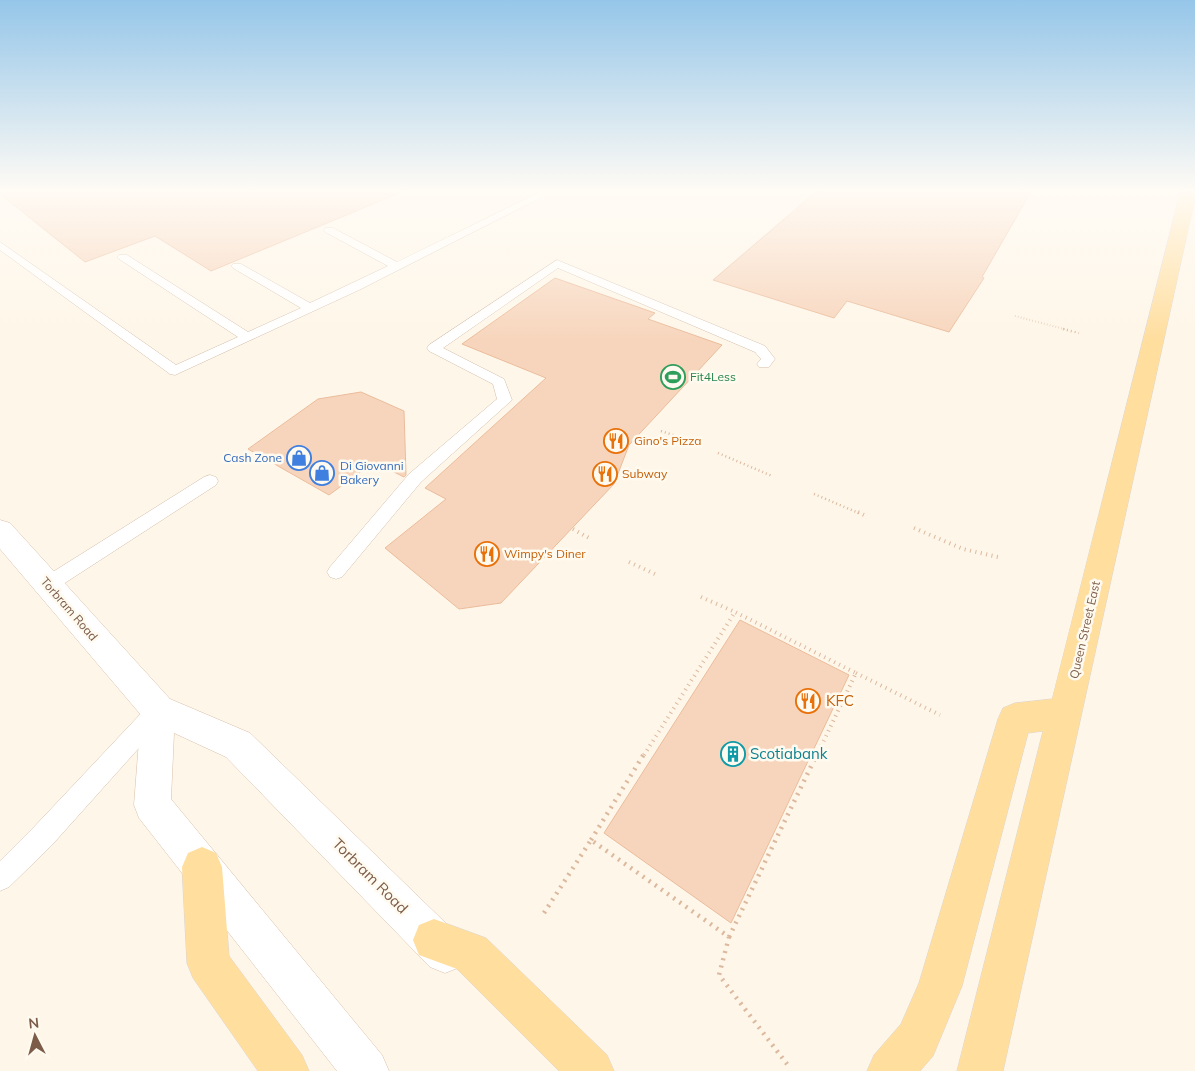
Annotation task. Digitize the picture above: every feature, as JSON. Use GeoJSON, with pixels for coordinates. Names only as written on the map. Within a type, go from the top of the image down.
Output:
{"type":"FeatureCollection","features":[{"type":"Feature","properties":{"kind":"main road","name":"Queen Street East"},"geometry":{"type":"LineString","coordinates":[[980,1071],[1177,240]]}},
{"type":"Feature","properties":{"kind":"main road","name":"Torbram Road"},"geometry":{"type":"LineString","coordinates":[[0,530],[158,710],[238,745],[434,940],[561,1071]]}},
{"type":"Feature","properties":{"kind":"main road"},"geometry":{"type":"LineString","coordinates":[[158,710],[152,805],[366,1071]]}},
{"type":"Feature","properties":{"kind":"main road"},"geometry":{"type":"LineString","coordinates":[[890,1071],[917,1040],[940,986],[1015,719],[1066,714]]}},
{"type":"Feature","properties":{"kind":"main road"},"geometry":{"type":"LineString","coordinates":[[202,867],[208,962],[286,1071]]}},
{"type":"Feature","properties":{"kind":"main road"},"geometry":{"type":"LineString","coordinates":[[434,940],[471,953],[591,1071]]}},
{"type":"Feature","properties":{"kind":"lane"},"geometry":{"type":"LineString","coordinates":[[348,240],[397,266]]}},
{"type":"Feature","properties":{"kind":"lane"},"geometry":{"type":"LineString","coordinates":[[0,245],[175,371],[450,240]]}},
{"type":"Feature","properties":{"kind":"lane"},"geometry":{"type":"LineString","coordinates":[[123,257],[247,337]]}},
{"type":"Feature","properties":{"kind":"lane"},"geometry":{"type":"LineString","coordinates":[[336,572],[415,478],[505,400],[499,382],[434,348],[557,263],[760,349],[768,359],[764,364]]}},
{"type":"Feature","properties":{"kind":"lane"},"geometry":{"type":"LineString","coordinates":[[237,266],[310,308]]}},
{"type":"Feature","properties":{"kind":"lane"},"geometry":{"type":"LineString","coordinates":[[47,585],[210,481]]}},
{"type":"Feature","properties":{"kind":"lane"},"geometry":{"type":"LineString","coordinates":[[0,878],[43,836],[158,710]]}},
{"type":"Feature","properties":{"kind":"path"},"geometry":{"type":"LineString","coordinates":[[1015,316],[1079,333]]}},
{"type":"Feature","properties":{"kind":"path"},"geometry":{"type":"LineString","coordinates":[[661,431],[676,436]]}},
{"type":"Feature","properties":{"kind":"path"},"geometry":{"type":"LineString","coordinates":[[718,453],[772,476]]}},
{"type":"Feature","properties":{"kind":"path"},"geometry":{"type":"LineString","coordinates":[[814,494],[866,516]]}},
{"type":"Feature","properties":{"kind":"path"},"geometry":{"type":"LineString","coordinates":[[914,528],[963,549],[998,557]]}},
{"type":"Feature","properties":{"kind":"path"},"geometry":{"type":"LineString","coordinates":[[573,529],[589,538]]}},
{"type":"Feature","properties":{"kind":"path"},"geometry":{"type":"LineString","coordinates":[[628,562],[657,575]]}},
{"type":"Feature","properties":{"kind":"path"},"geometry":{"type":"LineString","coordinates":[[701,596],[940,715]]}},
{"type":"Feature","properties":{"kind":"path"},"geometry":{"type":"LineString","coordinates":[[544,913],[735,612]]}},
{"type":"Feature","properties":{"kind":"path"},"geometry":{"type":"LineString","coordinates":[[790,1068],[719,976],[729,937],[856,673]]}},
{"type":"Feature","properties":{"kind":"path"},"geometry":{"type":"LineString","coordinates":[[591,840],[729,937]]}},
{"type":"Feature","properties":{"kind":"building"},"geometry":{"type":"Polygon","coordinates":[[[57,240],[144,240],[85,262],[57,240]]]}},
{"type":"Feature","properties":{"kind":"building"},"geometry":{"type":"Polygon","coordinates":[[[161,240],[286,240],[211,271],[161,240]]]}},
{"type":"Feature","properties":{"kind":"building"},"geometry":{"type":"Polygon","coordinates":[[[760,240],[1003,240],[982,277],[984,278],[949,332],[847,301],[834,318],[713,280],[760,240]]]}},
{"type":"Feature","properties":{"kind":"building"},"geometry":{"type":"Polygon","coordinates":[[[555,278],[655,313],[648,319],[722,345],[629,445],[614,484],[501,603],[459,609],[385,548],[446,499],[425,488],[546,378],[462,344],[555,278]]]}},
{"type":"Feature","properties":{"kind":"building"},"geometry":{"type":"Polygon","coordinates":[[[361,392],[404,411],[406,475],[404,477],[374,462],[329,495],[248,449],[318,399],[361,392]]]}},
{"type":"Feature","properties":{"kind":"building","name":"Scotiabank"},"geometry":{"type":"Polygon","coordinates":[[[740,620],[849,675],[731,923],[604,833],[740,620]]]}},
{"type":"Feature","properties":{"kind":"place","name":"Fit4Less"},"geometry":{"type":"Point","coordinates":[673,377]}},
{"type":"Feature","properties":{"kind":"place","name":"Gino's Pizza"},"geometry":{"type":"Point","coordinates":[616,441]}},
{"type":"Feature","properties":{"kind":"place","name":"Cash Zone"},"geometry":{"type":"Point","coordinates":[299,458]}},
{"type":"Feature","properties":{"kind":"place","name":"Di Giovanni Bakery"},"geometry":{"type":"Point","coordinates":[322,473]}},
{"type":"Feature","properties":{"kind":"place","name":"Subway"},"geometry":{"type":"Point","coordinates":[605,474]}},
{"type":"Feature","properties":{"kind":"place","name":"Wimpy's Diner"},"geometry":{"type":"Point","coordinates":[487,554]}},
{"type":"Feature","properties":{"kind":"place","name":"KFC"},"geometry":{"type":"Point","coordinates":[808,701]}},
{"type":"Feature","properties":{"kind":"place","name":"Scotiabank"},"geometry":{"type":"Point","coordinates":[733,754]}}]}
